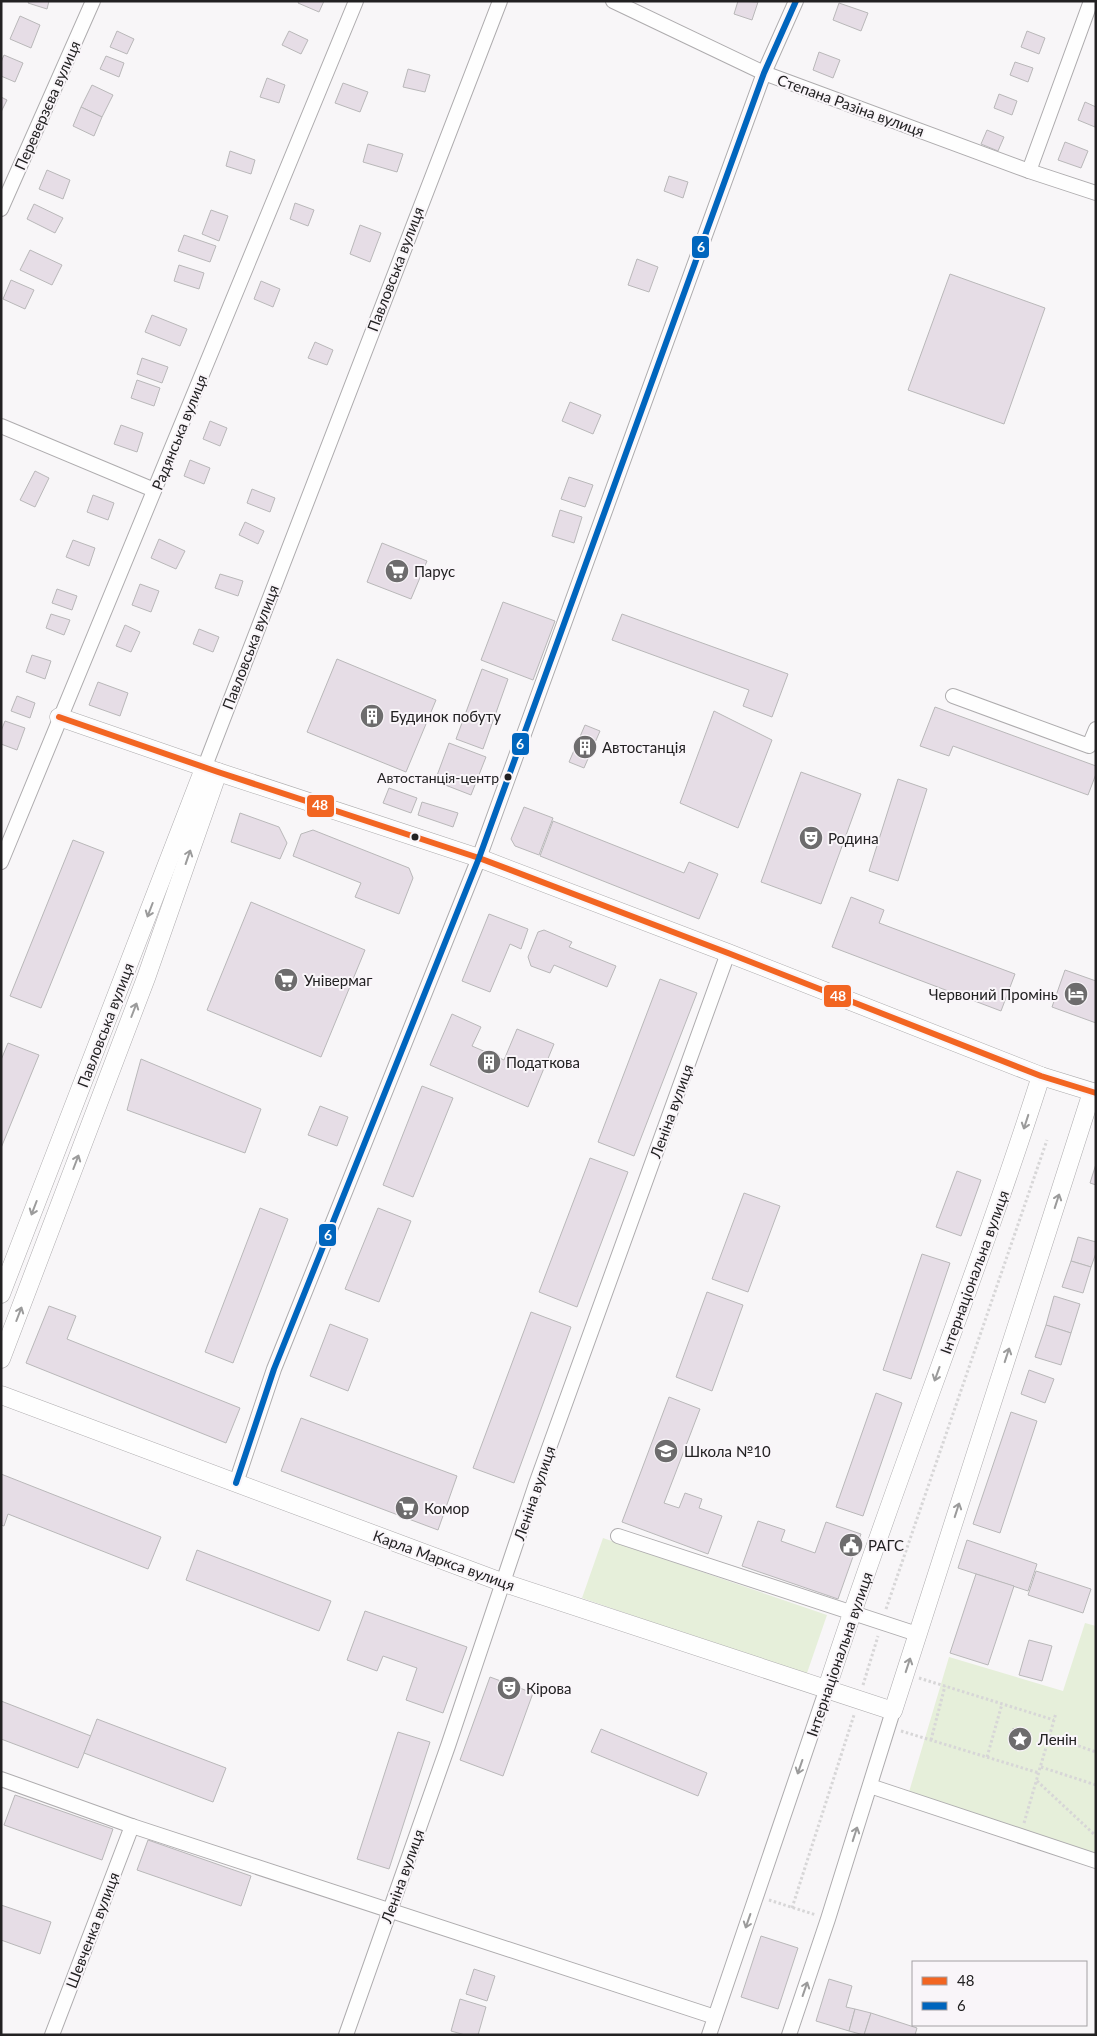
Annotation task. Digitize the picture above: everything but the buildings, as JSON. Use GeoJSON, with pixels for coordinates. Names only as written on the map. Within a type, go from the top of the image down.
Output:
{"type":"FeatureCollection","features":[{"type":"Feature","properties":{"kind":"street","name":"Переверзєва вулиця"},"geometry":{"type":"LineString","coordinates":[[1,209],[93,1]]}},
{"type":"Feature","properties":{"kind":"street","name":"Радянська вулиця"},"geometry":{"type":"LineString","coordinates":[[1,862],[59,717],[356,1]]}},
{"type":"Feature","properties":{"kind":"street","name":"Павловська вулиця"},"geometry":{"type":"LineString","coordinates":[[1,1294],[212,769],[500,1]]}},
{"type":"Feature","properties":{"kind":"street","name":"Степана Разіна вулиця"},"geometry":{"type":"LineString","coordinates":[[614,1],[764,73],[1029,171],[1096,193]]}},
{"type":"Feature","properties":{"kind":"street"},"geometry":{"type":"LineString","coordinates":[[236,1483],[274,1368],[479,858],[764,73],[796,1]]}},
{"type":"Feature","properties":{"kind":"street"},"geometry":{"type":"LineString","coordinates":[[1029,171],[1091,1]]}},
{"type":"Feature","properties":{"kind":"street"},"geometry":{"type":"LineString","coordinates":[[1,426],[154,490]]}},
{"type":"Feature","properties":{"kind":"street"},"geometry":{"type":"LineString","coordinates":[[953,696],[1089,746],[1096,729]]}},
{"type":"Feature","properties":{"kind":"street"},"geometry":{"type":"LineString","coordinates":[[59,717],[479,858],[1041,1076],[1094,1092],[917,1634],[828,1919],[789,2035]]}},
{"type":"Feature","properties":{"kind":"street","name":"Павловська вулиця"},"geometry":{"type":"LineString","coordinates":[[1,1359],[146,978],[212,769]]}},
{"type":"Feature","properties":{"kind":"street","name":"Леніна вулиця"},"geometry":{"type":"LineString","coordinates":[[346,2035],[504,1583],[536,1484],[728,953]]}},
{"type":"Feature","properties":{"kind":"street","name":"Інтернаціональна вулиця"},"geometry":{"type":"LineString","coordinates":[[709,2035],[852,1612],[1014,1161],[1041,1076]]}},
{"type":"Feature","properties":{"kind":"street","name":"Карла Маркса вулиця"},"geometry":{"type":"LineString","coordinates":[[1,1395],[504,1583],[859,1699],[890,1719]]}},
{"type":"Feature","properties":{"kind":"street"},"geometry":{"type":"LineString","coordinates":[[618,1536],[917,1634]]}},
{"type":"Feature","properties":{"kind":"street"},"geometry":{"type":"LineString","coordinates":[[1,1779],[132,1826],[715,2017]]}},
{"type":"Feature","properties":{"kind":"street"},"geometry":{"type":"LineString","coordinates":[[870,1786],[1096,1861]]}},
{"type":"Feature","properties":{"kind":"street","name":"Шевченка вулиця"},"geometry":{"type":"LineString","coordinates":[[52,2035],[132,1826]]}},
{"type":"Feature","properties":{"kind":"path"},"geometry":{"type":"LineString","coordinates":[[792,1908],[882,1621],[1047,1140]]}},
{"type":"Feature","properties":{"kind":"path"},"geometry":{"type":"LineString","coordinates":[[905,1674],[1054,1720]]}},
{"type":"Feature","properties":{"kind":"path"},"geometry":{"type":"LineString","coordinates":[[931,1740],[945,1686]]}},
{"type":"Feature","properties":{"kind":"path"},"geometry":{"type":"LineString","coordinates":[[987,1757],[1002,1704]]}},
{"type":"Feature","properties":{"kind":"path"},"geometry":{"type":"LineString","coordinates":[[1020,1836],[1056,1713]]}},
{"type":"Feature","properties":{"kind":"path"},"geometry":{"type":"LineString","coordinates":[[890,1719],[931,1740],[1039,1772]]}},
{"type":"Feature","properties":{"kind":"path"},"geometry":{"type":"LineString","coordinates":[[1050,1736],[1096,1752]]}},
{"type":"Feature","properties":{"kind":"path"},"geometry":{"type":"LineString","coordinates":[[1041,1767],[1096,1786]]}},
{"type":"Feature","properties":{"kind":"path"},"geometry":{"type":"LineString","coordinates":[[1036,1781],[1096,1836]]}},
{"type":"Feature","properties":{"kind":"path"},"geometry":{"type":"LineString","coordinates":[[756,1896],[828,1919]]}},
{"type":"Feature","properties":{"kind":"green space"},"geometry":{"type":"Polygon","coordinates":[[[603,1538],[827,1615],[806,1676],[582,1598],[603,1538]]]}},
{"type":"Feature","properties":{"kind":"green space"},"geometry":{"type":"Polygon","coordinates":[[[1085,1623],[1096,1626],[1096,1855],[909,1792],[949,1657],[1063,1691],[1085,1623]]]}},
{"type":"Feature","properties":{"kind":"transit line","name":"6"},"geometry":{"type":"LineString","coordinates":[[236,1483],[274,1369],[479,858],[764,73],[796,1]]}},
{"type":"Feature","properties":{"kind":"transit line","name":"48"},"geometry":{"type":"LineString","coordinates":[[59,717],[218,772],[479,858],[1041,1076],[1096,1093]]}},
{"type":"Feature","properties":{"kind":"place","name":"Парус"},"geometry":{"type":"Point","coordinates":[397,571]}},
{"type":"Feature","properties":{"kind":"place","name":"Будинок побуту"},"geometry":{"type":"Point","coordinates":[372,716]}},
{"type":"Feature","properties":{"kind":"place","name":"Автостанція"},"geometry":{"type":"Point","coordinates":[585,747]}},
{"type":"Feature","properties":{"kind":"place","name":"Автостанція-центр"},"geometry":{"type":"Point","coordinates":[508,777]}},
{"type":"Feature","properties":{"kind":"place","name":"Родина"},"geometry":{"type":"Point","coordinates":[811,838]}},
{"type":"Feature","properties":{"kind":"place","name":"Універмаг"},"geometry":{"type":"Point","coordinates":[286,980]}},
{"type":"Feature","properties":{"kind":"place","name":"Червоний Промінь"},"geometry":{"type":"Point","coordinates":[1076,994]}},
{"type":"Feature","properties":{"kind":"place","name":"Податкова"},"geometry":{"type":"Point","coordinates":[489,1062]}},
{"type":"Feature","properties":{"kind":"place","name":"Школа №10"},"geometry":{"type":"Point","coordinates":[666,1451]}},
{"type":"Feature","properties":{"kind":"place","name":"Комор"},"geometry":{"type":"Point","coordinates":[407,1508]}},
{"type":"Feature","properties":{"kind":"place","name":"РАГС"},"geometry":{"type":"Point","coordinates":[851,1545]}},
{"type":"Feature","properties":{"kind":"place","name":"Кірова"},"geometry":{"type":"Point","coordinates":[509,1688]}},
{"type":"Feature","properties":{"kind":"place","name":"Ленін"},"geometry":{"type":"Point","coordinates":[1020,1739]}}]}
